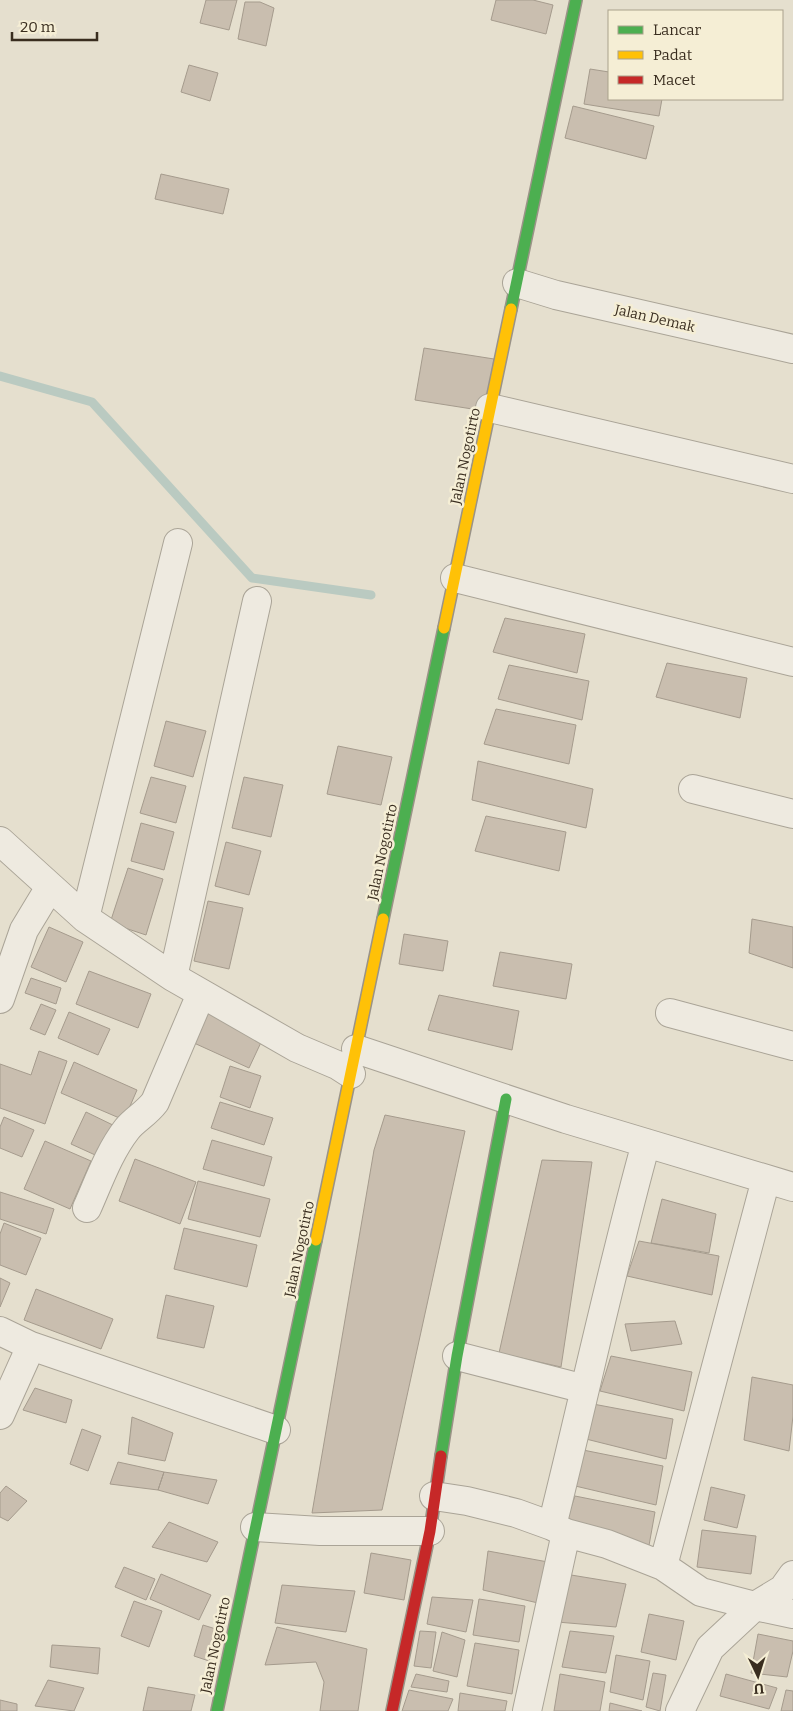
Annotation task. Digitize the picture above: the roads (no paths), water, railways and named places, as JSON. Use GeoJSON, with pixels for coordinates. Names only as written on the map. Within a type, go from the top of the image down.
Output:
{"type":"FeatureCollection","features":[{"type":"Feature","properties":{"kind":"street","name":"Jalan Nogotirto"},"geometry":{"type":"LineString","coordinates":[[217,1711],[576,0]]}},
{"type":"Feature","properties":{"kind":"street","name":"Jalan Demak"},"geometry":{"type":"LineString","coordinates":[[517,283],[556,295],[793,349]]}},
{"type":"Feature","properties":{"kind":"street"},"geometry":{"type":"LineString","coordinates":[[490,408],[793,479]]}},
{"type":"Feature","properties":{"kind":"street"},"geometry":{"type":"LineString","coordinates":[[85,918],[178,543]]}},
{"type":"Feature","properties":{"kind":"street"},"geometry":{"type":"LineString","coordinates":[[455,578],[793,662]]}},
{"type":"Feature","properties":{"kind":"street"},"geometry":{"type":"LineString","coordinates":[[173,977],[257,601]]}},
{"type":"Feature","properties":{"kind":"street"},"geometry":{"type":"LineString","coordinates":[[693,789],[793,814]]}},
{"type":"Feature","properties":{"kind":"street"},"geometry":{"type":"LineString","coordinates":[[0,841],[85,918],[173,977],[297,1048],[337,1065],[353,1061],[506,1099],[793,1187]]}},
{"type":"Feature","properties":{"kind":"street"},"geometry":{"type":"LineString","coordinates":[[0,999],[24,930],[50,887]]}},
{"type":"Feature","properties":{"kind":"street"},"geometry":{"type":"LineString","coordinates":[[87,1208],[111,1152],[129,1126],[148,1112],[155,1102],[201,994]]}},
{"type":"Feature","properties":{"kind":"street"},"geometry":{"type":"LineString","coordinates":[[670,1014],[793,1046]]}},
{"type":"Feature","properties":{"kind":"street"},"geometry":{"type":"LineString","coordinates":[[392,1711],[430,1531],[434,1496],[458,1356],[506,1099]]}},
{"type":"Feature","properties":{"kind":"street"},"geometry":{"type":"LineString","coordinates":[[527,1711],[585,1389],[623,1228],[646,1143]]}},
{"type":"Feature","properties":{"kind":"street"},"geometry":{"type":"LineString","coordinates":[[663,1566],[766,1178]]}},
{"type":"Feature","properties":{"kind":"street"},"geometry":{"type":"LineString","coordinates":[[0,1331],[31,1346],[276,1430]]}},
{"type":"Feature","properties":{"kind":"street"},"geometry":{"type":"LineString","coordinates":[[0,1415],[31,1346]]}},
{"type":"Feature","properties":{"kind":"street"},"geometry":{"type":"LineString","coordinates":[[458,1356],[585,1389]]}},
{"type":"Feature","properties":{"kind":"street"},"geometry":{"type":"LineString","coordinates":[[434,1496],[467,1501],[516,1513],[559,1530],[607,1544],[663,1566],[701,1592],[793,1614]]}},
{"type":"Feature","properties":{"kind":"street"},"geometry":{"type":"LineString","coordinates":[[255,1527],[320,1531],[430,1531]]}},
{"type":"Feature","properties":{"kind":"street"},"geometry":{"type":"LineString","coordinates":[[680,1711],[710,1648],[755,1606],[783,1588],[793,1575]]}},
{"type":"Feature","properties":{"kind":"waterway"},"geometry":{"type":"LineString","coordinates":[[0,376],[92,402],[252,578],[371,595]]}}]}
